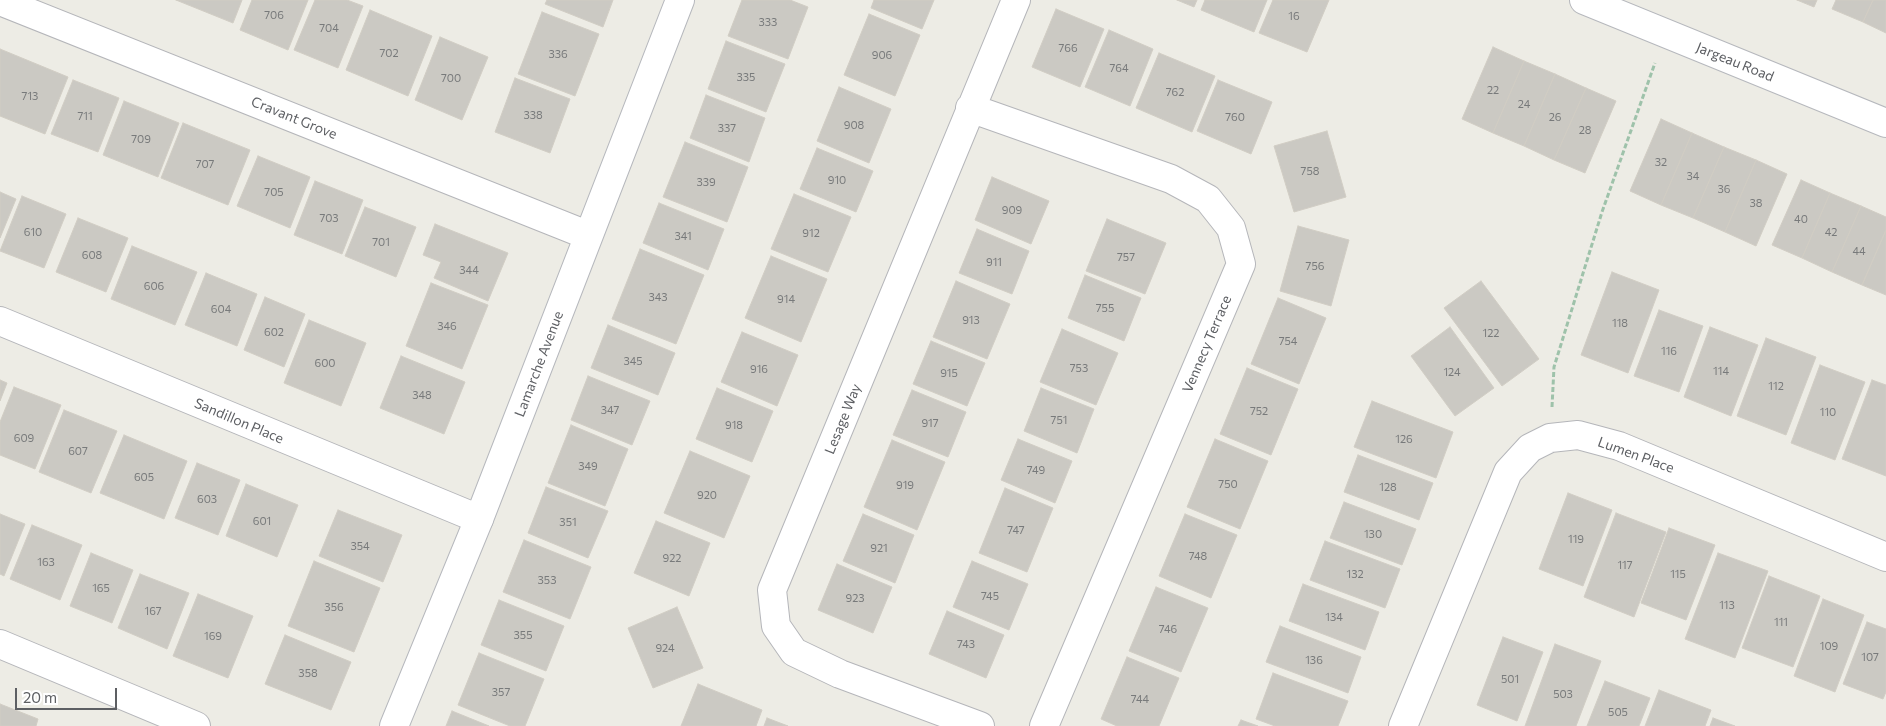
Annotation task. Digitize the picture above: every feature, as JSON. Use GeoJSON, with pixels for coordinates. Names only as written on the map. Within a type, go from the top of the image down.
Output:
{"type":"FeatureCollection","features":[{"type":"Feature","properties":{"kind":"street","name":"Lamarche Avenue"},"geometry":{"type":"LineString","coordinates":[[394,726],[478,519],[680,0]]}},
{"type":"Feature","properties":{"kind":"street","name":"Lesage Way"},"geometry":{"type":"LineString","coordinates":[[980,726],[840,674],[794,652],[776,626],[772,590],[1016,0]]}},
{"type":"Feature","properties":{"kind":"street","name":"Jargeau Road"},"geometry":{"type":"LineString","coordinates":[[1584,0],[1886,124]]}},
{"type":"Feature","properties":{"kind":"street","name":"Cravant Grove"},"geometry":{"type":"LineString","coordinates":[[0,1],[587,235]]}},
{"type":"Feature","properties":{"kind":"street","name":"Vennecy Terrace"},"geometry":{"type":"LineString","coordinates":[[970,108],[1171,179],[1208,199],[1231,228],[1241,264],[1044,726]]}},
{"type":"Feature","properties":{"kind":"street","name":"Sandillon Place"},"geometry":{"type":"LineString","coordinates":[[0,322],[478,519]]}},
{"type":"Feature","properties":{"kind":"street","name":"Lumen Place"},"geometry":{"type":"LineString","coordinates":[[1403,726],[1508,472],[1530,448],[1550,438],[1578,435],[1619,446],[1886,557]]}},
{"type":"Feature","properties":{"kind":"street"},"geometry":{"type":"LineString","coordinates":[[0,644],[196,726]]}},
{"type":"Feature","properties":{"kind":"path"},"geometry":{"type":"LineString","coordinates":[[1550,438],[1554,367],[1602,212],[1652,69],[1668,35]]}},
{"type":"Feature","properties":{"kind":"building"},"geometry":{"type":"Polygon","coordinates":[[[176,0],[242,0],[233,23],[176,0]]]}},
{"type":"Feature","properties":{"kind":"building"},"geometry":{"type":"Polygon","coordinates":[[[252,0],[308,0],[288,50],[240,30],[252,0]]]}},
{"type":"Feature","properties":{"kind":"building"},"geometry":{"type":"Polygon","coordinates":[[[315,0],[347,0],[363,6],[338,68],[294,50],[315,0]]]}},
{"type":"Feature","properties":{"kind":"building"},"geometry":{"type":"Polygon","coordinates":[[[547,0],[613,0],[603,27],[545,4],[547,0]]]}},
{"type":"Feature","properties":{"kind":"building"},"geometry":{"type":"Polygon","coordinates":[[[742,0],[790,0],[808,7],[788,59],[728,36],[742,0]]]}},
{"type":"Feature","properties":{"kind":"building"},"geometry":{"type":"Polygon","coordinates":[[[874,0],[934,0],[922,29],[871,8],[874,0]]]}},
{"type":"Feature","properties":{"kind":"building"},"geometry":{"type":"Polygon","coordinates":[[[1177,0],[1197,0],[1194,7],[1177,0]]]}},
{"type":"Feature","properties":{"kind":"building"},"geometry":{"type":"Polygon","coordinates":[[[1205,0],[1267,0],[1254,32],[1201,10],[1205,0]]]}},
{"type":"Feature","properties":{"kind":"building"},"geometry":{"type":"Polygon","coordinates":[[[1273,0],[1329,0],[1307,52],[1259,33],[1273,0]]]}},
{"type":"Feature","properties":{"kind":"building"},"geometry":{"type":"Polygon","coordinates":[[[1797,0],[1817,0],[1814,7],[1797,0]]]}},
{"type":"Feature","properties":{"kind":"building"},"geometry":{"type":"Polygon","coordinates":[[[1836,0],[1873,0],[1863,22],[1832,9],[1836,0]]]}},
{"type":"Feature","properties":{"kind":"building"},"geometry":{"type":"Polygon","coordinates":[[[1873,0],[1886,0],[1886,33],[1863,22],[1873,0]]]}},
{"type":"Feature","properties":{"kind":"building"},"geometry":{"type":"Polygon","coordinates":[[[1056,9],[1104,29],[1080,87],[1032,67],[1056,9]]]}},
{"type":"Feature","properties":{"kind":"building"},"geometry":{"type":"Polygon","coordinates":[[[370,10],[432,36],[408,96],[346,70],[370,10]]]}},
{"type":"Feature","properties":{"kind":"building"},"geometry":{"type":"Polygon","coordinates":[[[542,12],[599,34],[575,96],[518,74],[542,12]]]}},
{"type":"Feature","properties":{"kind":"building"},"geometry":{"type":"Polygon","coordinates":[[[869,14],[920,35],[895,96],[844,75],[869,14]]]}},
{"type":"Feature","properties":{"kind":"building"},"geometry":{"type":"Polygon","coordinates":[[[1109,30],[1153,49],[1130,106],[1085,87],[1109,30]]]}},
{"type":"Feature","properties":{"kind":"building"},"geometry":{"type":"Polygon","coordinates":[[[440,37],[488,57],[462,120],[415,100],[440,37]]]}},
{"type":"Feature","properties":{"kind":"building"},"geometry":{"type":"Polygon","coordinates":[[[726,41],[785,64],[766,112],[708,89],[726,41]]]}},
{"type":"Feature","properties":{"kind":"building"},"geometry":{"type":"Polygon","coordinates":[[[1493,47],[1524,61],[1493,133],[1462,119],[1493,47]]]}},
{"type":"Feature","properties":{"kind":"building"},"geometry":{"type":"Polygon","coordinates":[[[0,49],[68,77],[45,134],[0,116],[0,49]]]}},
{"type":"Feature","properties":{"kind":"building"},"geometry":{"type":"Polygon","coordinates":[[[1159,53],[1215,76],[1192,132],[1136,108],[1159,53]]]}},
{"type":"Feature","properties":{"kind":"building"},"geometry":{"type":"Polygon","coordinates":[[[1524,61],[1555,74],[1524,146],[1493,133],[1524,61]]]}},
{"type":"Feature","properties":{"kind":"building"},"geometry":{"type":"Polygon","coordinates":[[[1555,74],[1586,88],[1554,160],[1524,146],[1555,74]]]}},
{"type":"Feature","properties":{"kind":"building"},"geometry":{"type":"Polygon","coordinates":[[[515,78],[570,99],[550,153],[495,132],[515,78]]]}},
{"type":"Feature","properties":{"kind":"building"},"geometry":{"type":"Polygon","coordinates":[[[73,80],[119,98],[98,152],[51,134],[73,80]]]}},
{"type":"Feature","properties":{"kind":"building"},"geometry":{"type":"Polygon","coordinates":[[[1218,80],[1272,102],[1251,154],[1197,131],[1218,80]]]}},
{"type":"Feature","properties":{"kind":"building"},"geometry":{"type":"Polygon","coordinates":[[[839,87],[891,109],[869,163],[817,141],[839,87]]]}},
{"type":"Feature","properties":{"kind":"building"},"geometry":{"type":"Polygon","coordinates":[[[1586,88],[1616,101],[1585,173],[1554,160],[1586,88]]]}},
{"type":"Feature","properties":{"kind":"building"},"geometry":{"type":"Polygon","coordinates":[[[706,95],[765,118],[749,162],[690,138],[706,95]]]}},
{"type":"Feature","properties":{"kind":"building"},"geometry":{"type":"Polygon","coordinates":[[[124,101],[179,123],[158,177],[103,155],[124,101]]]}},
{"type":"Feature","properties":{"kind":"building"},"geometry":{"type":"Polygon","coordinates":[[[1661,119],[1692,133],[1661,205],[1630,191],[1661,119]]]}},
{"type":"Feature","properties":{"kind":"building"},"geometry":{"type":"Polygon","coordinates":[[[183,123],[250,150],[228,205],[161,178],[183,123]]]}},
{"type":"Feature","properties":{"kind":"building"},"geometry":{"type":"Polygon","coordinates":[[[1327,131],[1346,197],[1294,212],[1274,146],[1327,131]]]}},
{"type":"Feature","properties":{"kind":"building"},"geometry":{"type":"Polygon","coordinates":[[[1692,133],[1724,147],[1693,218],[1661,205],[1692,133]]]}},
{"type":"Feature","properties":{"kind":"building"},"geometry":{"type":"Polygon","coordinates":[[[685,142],[748,167],[727,222],[663,197],[685,142]]]}},
{"type":"Feature","properties":{"kind":"building"},"geometry":{"type":"Polygon","coordinates":[[[1724,147],[1756,160],[1725,232],[1693,218],[1724,147]]]}},
{"type":"Feature","properties":{"kind":"building"},"geometry":{"type":"Polygon","coordinates":[[[817,148],[873,171],[856,212],[800,189],[817,148]]]}},
{"type":"Feature","properties":{"kind":"building"},"geometry":{"type":"Polygon","coordinates":[[[258,156],[310,177],[290,228],[237,206],[258,156]]]}},
{"type":"Feature","properties":{"kind":"building"},"geometry":{"type":"Polygon","coordinates":[[[1756,160],[1787,174],[1756,246],[1725,232],[1756,160]]]}},
{"type":"Feature","properties":{"kind":"building"},"geometry":{"type":"Polygon","coordinates":[[[992,177],[1049,201],[1031,244],[975,220],[992,177]]]}},
{"type":"Feature","properties":{"kind":"building"},"geometry":{"type":"Polygon","coordinates":[[[1801,180],[1830,193],[1802,258],[1772,245],[1801,180]]]}},
{"type":"Feature","properties":{"kind":"building"},"geometry":{"type":"Polygon","coordinates":[[[315,181],[363,200],[342,254],[294,235],[315,181]]]}},
{"type":"Feature","properties":{"kind":"building"},"geometry":{"type":"Polygon","coordinates":[[[0,192],[16,199],[0,238],[0,192]]]}},
{"type":"Feature","properties":{"kind":"building"},"geometry":{"type":"Polygon","coordinates":[[[1830,193],[1861,206],[1832,272],[1802,258],[1830,193]]]}},
{"type":"Feature","properties":{"kind":"building"},"geometry":{"type":"Polygon","coordinates":[[[794,194],[851,217],[828,272],[771,249],[794,194]]]}},
{"type":"Feature","properties":{"kind":"building"},"geometry":{"type":"Polygon","coordinates":[[[22,196],[66,214],[44,268],[0,251],[22,196]]]}},
{"type":"Feature","properties":{"kind":"building"},"geometry":{"type":"Polygon","coordinates":[[[659,203],[724,229],[708,270],[643,243],[659,203]]]}},
{"type":"Feature","properties":{"kind":"building"},"geometry":{"type":"Polygon","coordinates":[[[1861,206],[1886,217],[1886,230],[1862,285],[1832,272],[1861,206]]]}},
{"type":"Feature","properties":{"kind":"building"},"geometry":{"type":"Polygon","coordinates":[[[365,207],[416,227],[396,277],[345,256],[365,207]]]}},
{"type":"Feature","properties":{"kind":"building"},"geometry":{"type":"Polygon","coordinates":[[[78,218],[128,238],[106,292],[56,272],[78,218]]]}},
{"type":"Feature","properties":{"kind":"building"},"geometry":{"type":"Polygon","coordinates":[[[1107,219],[1166,243],[1145,294],[1086,271],[1107,219]]]}},
{"type":"Feature","properties":{"kind":"building"},"geometry":{"type":"Polygon","coordinates":[[[435,224],[508,253],[488,301],[434,278],[441,262],[423,255],[435,224]]]}},
{"type":"Feature","properties":{"kind":"building"},"geometry":{"type":"Polygon","coordinates":[[[1298,226],[1349,240],[1331,306],[1280,291],[1298,226]]]}},
{"type":"Feature","properties":{"kind":"building"},"geometry":{"type":"Polygon","coordinates":[[[977,229],[1029,251],[1012,294],[959,273],[977,229]]]}},
{"type":"Feature","properties":{"kind":"building"},"geometry":{"type":"Polygon","coordinates":[[[1886,230],[1886,295],[1862,285],[1886,230]]]}},
{"type":"Feature","properties":{"kind":"building"},"geometry":{"type":"Polygon","coordinates":[[[132,246],[197,272],[175,325],[111,299],[132,246]]]}},
{"type":"Feature","properties":{"kind":"building"},"geometry":{"type":"Polygon","coordinates":[[[640,249],[704,275],[676,344],[612,319],[640,249]]]}},
{"type":"Feature","properties":{"kind":"building"},"geometry":{"type":"Polygon","coordinates":[[[771,256],[827,279],[801,342],[745,318],[771,256]]]}},
{"type":"Feature","properties":{"kind":"building"},"geometry":{"type":"Polygon","coordinates":[[[1612,272],[1659,290],[1628,373],[1581,355],[1612,272]]]}},
{"type":"Feature","properties":{"kind":"building"},"geometry":{"type":"Polygon","coordinates":[[[206,273],[257,294],[237,346],[185,325],[206,273]]]}},
{"type":"Feature","properties":{"kind":"building"},"geometry":{"type":"Polygon","coordinates":[[[1085,275],[1141,298],[1124,341],[1068,318],[1085,275]]]}},
{"type":"Feature","properties":{"kind":"building"},"geometry":{"type":"Polygon","coordinates":[[[956,281],[1010,304],[987,359],[933,337],[956,281]]]}},
{"type":"Feature","properties":{"kind":"building"},"geometry":{"type":"Polygon","coordinates":[[[1481,281],[1539,359],[1502,386],[1444,308],[1481,281]]]}},
{"type":"Feature","properties":{"kind":"building"},"geometry":{"type":"Polygon","coordinates":[[[431,283],[488,305],[462,369],[406,346],[431,283]]]}},
{"type":"Feature","properties":{"kind":"building"},"geometry":{"type":"Polygon","coordinates":[[[265,297],[305,314],[284,367],[244,350],[265,297]]]}},
{"type":"Feature","properties":{"kind":"building"},"geometry":{"type":"Polygon","coordinates":[[[1278,298],[1326,318],[1299,384],[1251,364],[1278,298]]]}},
{"type":"Feature","properties":{"kind":"building"},"geometry":{"type":"Polygon","coordinates":[[[1659,310],[1703,326],[1679,392],[1634,376],[1659,310]]]}},
{"type":"Feature","properties":{"kind":"building"},"geometry":{"type":"Polygon","coordinates":[[[309,320],[366,343],[341,406],[284,383],[309,320]]]}},
{"type":"Feature","properties":{"kind":"building"},"geometry":{"type":"Polygon","coordinates":[[[608,325],[675,353],[658,395],[591,368],[608,325]]]}},
{"type":"Feature","properties":{"kind":"building"},"geometry":{"type":"Polygon","coordinates":[[[1450,327],[1494,388],[1455,416],[1411,356],[1450,327]]]}},
{"type":"Feature","properties":{"kind":"building"},"geometry":{"type":"Polygon","coordinates":[[[1710,327],[1758,345],[1731,416],[1684,397],[1710,327]]]}},
{"type":"Feature","properties":{"kind":"building"},"geometry":{"type":"Polygon","coordinates":[[[1062,329],[1118,353],[1096,405],[1040,382],[1062,329]]]}},
{"type":"Feature","properties":{"kind":"building"},"geometry":{"type":"Polygon","coordinates":[[[742,332],[798,355],[777,406],[721,382],[742,332]]]}},
{"type":"Feature","properties":{"kind":"building"},"geometry":{"type":"Polygon","coordinates":[[[1766,338],[1816,357],[1786,435],[1737,416],[1766,338]]]}},
{"type":"Feature","properties":{"kind":"building"},"geometry":{"type":"Polygon","coordinates":[[[931,341],[985,363],[967,406],[913,384],[931,341]]]}},
{"type":"Feature","properties":{"kind":"building"},"geometry":{"type":"Polygon","coordinates":[[[401,356],[465,382],[444,434],[380,408],[401,356]]]}},
{"type":"Feature","properties":{"kind":"building"},"geometry":{"type":"Polygon","coordinates":[[[1820,365],[1865,382],[1835,460],[1791,443],[1820,365]]]}},
{"type":"Feature","properties":{"kind":"building"},"geometry":{"type":"Polygon","coordinates":[[[1247,368],[1298,389],[1271,455],[1220,434],[1247,368]]]}},
{"type":"Feature","properties":{"kind":"building"},"geometry":{"type":"Polygon","coordinates":[[[588,376],[650,401],[632,445],[571,420],[588,376]]]}},
{"type":"Feature","properties":{"kind":"building"},"geometry":{"type":"Polygon","coordinates":[[[0,380],[7,383],[0,401],[0,380]]]}},
{"type":"Feature","properties":{"kind":"building"},"geometry":{"type":"Polygon","coordinates":[[[1872,380],[1886,385],[1886,476],[1842,459],[1872,380]]]}},
{"type":"Feature","properties":{"kind":"building"},"geometry":{"type":"Polygon","coordinates":[[[14,387],[61,405],[35,469],[0,455],[0,422],[14,387]]]}},
{"type":"Feature","properties":{"kind":"building"},"geometry":{"type":"Polygon","coordinates":[[[717,388],[773,411],[752,462],[696,439],[717,388]]]}},
{"type":"Feature","properties":{"kind":"building"},"geometry":{"type":"Polygon","coordinates":[[[1041,388],[1094,409],[1077,453],[1024,431],[1041,388]]]}},
{"type":"Feature","properties":{"kind":"building"},"geometry":{"type":"Polygon","coordinates":[[[912,390],[966,412],[948,457],[893,435],[912,390]]]}},
{"type":"Feature","properties":{"kind":"building"},"geometry":{"type":"Polygon","coordinates":[[[1372,401],[1453,432],[1436,478],[1354,447],[1372,401]]]}},
{"type":"Feature","properties":{"kind":"building"},"geometry":{"type":"Polygon","coordinates":[[[64,410],[117,431],[91,493],[39,472],[64,410]]]}},
{"type":"Feature","properties":{"kind":"building"},"geometry":{"type":"Polygon","coordinates":[[[571,425],[628,449],[605,506],[548,483],[571,425]]]}},
{"type":"Feature","properties":{"kind":"building"},"geometry":{"type":"Polygon","coordinates":[[[124,435],[187,461],[164,519],[100,493],[124,435]]]}},
{"type":"Feature","properties":{"kind":"building"},"geometry":{"type":"Polygon","coordinates":[[[1018,439],[1072,461],[1055,503],[1001,480],[1018,439]]]}},
{"type":"Feature","properties":{"kind":"building"},"geometry":{"type":"Polygon","coordinates":[[[1215,439],[1268,461],[1240,529],[1187,507],[1215,439]]]}},
{"type":"Feature","properties":{"kind":"building"},"geometry":{"type":"Polygon","coordinates":[[[892,440],[945,462],[917,530],[864,507],[892,440]]]}},
{"type":"Feature","properties":{"kind":"building"},"geometry":{"type":"Polygon","coordinates":[[[690,451],[750,476],[724,538],[664,513],[690,451]]]}},
{"type":"Feature","properties":{"kind":"building"},"geometry":{"type":"Polygon","coordinates":[[[1358,455],[1433,483],[1419,520],[1344,492],[1358,455]]]}},
{"type":"Feature","properties":{"kind":"building"},"geometry":{"type":"Polygon","coordinates":[[[197,463],[240,480],[218,535],[175,518],[197,463]]]}},
{"type":"Feature","properties":{"kind":"building"},"geometry":{"type":"Polygon","coordinates":[[[246,484],[298,505],[277,557],[226,536],[246,484]]]}},
{"type":"Feature","properties":{"kind":"building"},"geometry":{"type":"Polygon","coordinates":[[[546,487],[608,511],[588,558],[528,533],[546,487]]]}},
{"type":"Feature","properties":{"kind":"building"},"geometry":{"type":"Polygon","coordinates":[[[1005,488],[1053,508],[1027,572],[979,553],[1005,488]]]}},
{"type":"Feature","properties":{"kind":"building"},"geometry":{"type":"Polygon","coordinates":[[[1568,493],[1612,510],[1583,586],[1539,569],[1568,493]]]}},
{"type":"Feature","properties":{"kind":"building"},"geometry":{"type":"Polygon","coordinates":[[[1344,502],[1416,529],[1402,565],[1330,538],[1344,502]]]}},
{"type":"Feature","properties":{"kind":"building"},"geometry":{"type":"Polygon","coordinates":[[[338,510],[402,535],[383,582],[319,556],[338,510]]]}},
{"type":"Feature","properties":{"kind":"building"},"geometry":{"type":"Polygon","coordinates":[[[1616,513],[1666,532],[1634,617],[1584,597],[1616,513]]]}},
{"type":"Feature","properties":{"kind":"building"},"geometry":{"type":"Polygon","coordinates":[[[0,514],[25,524],[4,576],[0,574],[0,514]]]}},
{"type":"Feature","properties":{"kind":"building"},"geometry":{"type":"Polygon","coordinates":[[[863,514],[914,535],[895,583],[843,561],[863,514]]]}},
{"type":"Feature","properties":{"kind":"building"},"geometry":{"type":"Polygon","coordinates":[[[1185,514],[1237,535],[1211,598],[1159,576],[1185,514]]]}},
{"type":"Feature","properties":{"kind":"building"},"geometry":{"type":"Polygon","coordinates":[[[656,521],[710,543],[689,596],[634,573],[656,521]]]}},
{"type":"Feature","properties":{"kind":"building"},"geometry":{"type":"Polygon","coordinates":[[[32,525],[82,545],[60,600],[10,579],[32,525]]]}},
{"type":"Feature","properties":{"kind":"building"},"geometry":{"type":"Polygon","coordinates":[[[1669,528],[1715,545],[1686,620],[1641,603],[1669,528]]]}},
{"type":"Feature","properties":{"kind":"building"},"geometry":{"type":"Polygon","coordinates":[[[524,540],[591,567],[570,619],[503,592],[524,540]]]}},
{"type":"Feature","properties":{"kind":"building"},"geometry":{"type":"Polygon","coordinates":[[[1325,541],[1400,569],[1385,608],[1310,580],[1325,541]]]}},
{"type":"Feature","properties":{"kind":"building"},"geometry":{"type":"Polygon","coordinates":[[[91,553],[133,570],[112,623],[70,606],[91,553]]]}},
{"type":"Feature","properties":{"kind":"building"},"geometry":{"type":"Polygon","coordinates":[[[1718,553],[1768,571],[1735,658],[1685,639],[1718,553]]]}},
{"type":"Feature","properties":{"kind":"building"},"geometry":{"type":"Polygon","coordinates":[[[314,561],[380,588],[354,652],[288,626],[314,561]]]}},
{"type":"Feature","properties":{"kind":"building"},"geometry":{"type":"Polygon","coordinates":[[[972,561],[1028,584],[1009,630],[953,607],[972,561]]]}},
{"type":"Feature","properties":{"kind":"building"},"geometry":{"type":"Polygon","coordinates":[[[837,564],[892,587],[873,633],[818,610],[837,564]]]}},
{"type":"Feature","properties":{"kind":"building"},"geometry":{"type":"Polygon","coordinates":[[[140,574],[189,593],[167,649],[118,628],[140,574]]]}},
{"type":"Feature","properties":{"kind":"building"},"geometry":{"type":"Polygon","coordinates":[[[1769,576],[1820,596],[1793,667],[1742,648],[1769,576]]]}},
{"type":"Feature","properties":{"kind":"building"},"geometry":{"type":"Polygon","coordinates":[[[1303,584],[1379,612],[1365,650],[1289,621],[1303,584]]]}},
{"type":"Feature","properties":{"kind":"building"},"geometry":{"type":"Polygon","coordinates":[[[1156,587],[1208,608],[1181,672],[1129,651],[1156,587]]]}},
{"type":"Feature","properties":{"kind":"building"},"geometry":{"type":"Polygon","coordinates":[[[198,594],[253,616],[228,678],[173,656],[198,594]]]}},
{"type":"Feature","properties":{"kind":"building"},"geometry":{"type":"Polygon","coordinates":[[[1823,599],[1864,615],[1835,692],[1794,676],[1823,599]]]}},
{"type":"Feature","properties":{"kind":"building"},"geometry":{"type":"Polygon","coordinates":[[[499,600],[564,626],[546,671],[481,645],[499,600]]]}},
{"type":"Feature","properties":{"kind":"building"},"geometry":{"type":"Polygon","coordinates":[[[677,607],[703,668],[653,688],[628,628],[677,607]]]}},
{"type":"Feature","properties":{"kind":"building"},"geometry":{"type":"Polygon","coordinates":[[[947,611],[1004,635],[986,678],[929,654],[947,611]]]}},
{"type":"Feature","properties":{"kind":"building"},"geometry":{"type":"Polygon","coordinates":[[[1867,622],[1886,629],[1886,692],[1883,699],[1843,684],[1867,622]]]}},
{"type":"Feature","properties":{"kind":"building"},"geometry":{"type":"Polygon","coordinates":[[[1280,626],[1361,657],[1348,693],[1266,662],[1280,626]]]}},
{"type":"Feature","properties":{"kind":"building"},"geometry":{"type":"Polygon","coordinates":[[[285,635],[351,662],[331,710],[265,684],[285,635]]]}},
{"type":"Feature","properties":{"kind":"building"},"geometry":{"type":"Polygon","coordinates":[[[1503,637],[1543,652],[1517,721],[1477,705],[1503,637]]]}},
{"type":"Feature","properties":{"kind":"building"},"geometry":{"type":"Polygon","coordinates":[[[1555,644],[1601,661],[1576,726],[1525,726],[1555,644]]]}},
{"type":"Feature","properties":{"kind":"building"},"geometry":{"type":"Polygon","coordinates":[[[479,653],[544,679],[525,726],[510,726],[458,705],[479,653]]]}},
{"type":"Feature","properties":{"kind":"building"},"geometry":{"type":"Polygon","coordinates":[[[1127,657],[1179,678],[1159,726],[1117,726],[1101,719],[1127,657]]]}},
{"type":"Feature","properties":{"kind":"building"},"geometry":{"type":"Polygon","coordinates":[[[1273,673],[1348,701],[1338,726],[1275,726],[1256,719],[1273,673]]]}},
{"type":"Feature","properties":{"kind":"building"},"geometry":{"type":"Polygon","coordinates":[[[1605,681],[1650,698],[1639,726],[1587,726],[1605,681]]]}},
{"type":"Feature","properties":{"kind":"building"},"geometry":{"type":"Polygon","coordinates":[[[698,684],[762,710],[756,726],[681,726],[698,684]]]}},
{"type":"Feature","properties":{"kind":"building"},"geometry":{"type":"Polygon","coordinates":[[[1659,690],[1711,710],[1705,726],[1645,726],[1659,690]]]}},
{"type":"Feature","properties":{"kind":"building"},"geometry":{"type":"Polygon","coordinates":[[[0,704],[38,719],[36,726],[0,726],[0,704]]]}},
{"type":"Feature","properties":{"kind":"building"},"geometry":{"type":"Polygon","coordinates":[[[452,711],[489,726],[446,726],[452,711]]]}},
{"type":"Feature","properties":{"kind":"building"},"geometry":{"type":"Polygon","coordinates":[[[767,718],[788,726],[764,726],[767,718]]]}},
{"type":"Feature","properties":{"kind":"building"},"geometry":{"type":"Polygon","coordinates":[[[1713,718],[1735,726],[1710,726],[1713,718]]]}},
{"type":"Feature","properties":{"kind":"building"},"geometry":{"type":"Polygon","coordinates":[[[1241,720],[1258,726],[1238,726],[1241,720]]]}}]}
